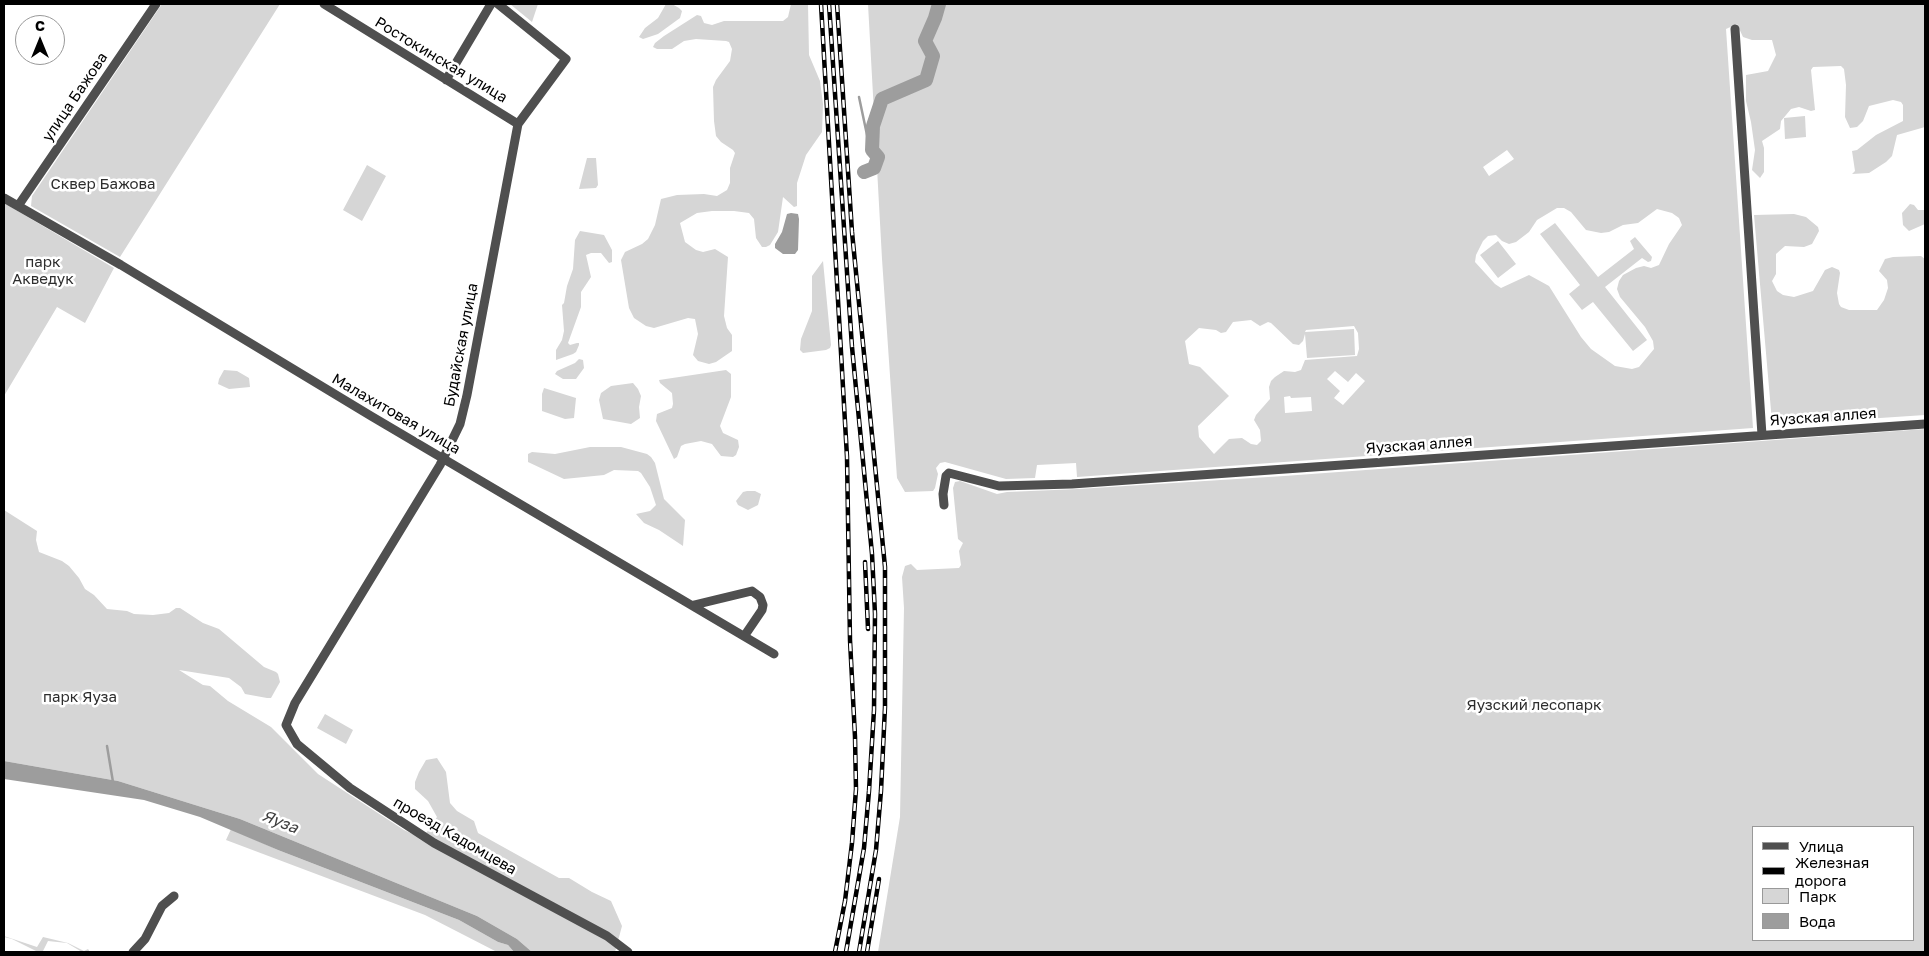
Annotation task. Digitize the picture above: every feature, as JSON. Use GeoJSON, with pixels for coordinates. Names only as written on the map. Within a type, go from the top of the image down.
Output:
{"type":"FeatureCollection","features":[{"type":"Feature","properties":{"kind":"street","name":"улица Бажова"},"geometry":{"type":"LineString","coordinates":[[18,206],[156,4]]}},
{"type":"Feature","properties":{"kind":"street","name":"Ростокинская улица"},"geometry":{"type":"LineString","coordinates":[[324,4],[518,124]]}},
{"type":"Feature","properties":{"kind":"street"},"geometry":{"type":"LineString","coordinates":[[446,80],[491,4]]}},
{"type":"Feature","properties":{"kind":"street","name":"Будайская улица"},"geometry":{"type":"LineString","coordinates":[[286,725],[295,702],[444,458],[460,424],[518,124],[566,60],[498,4]]}},
{"type":"Feature","properties":{"kind":"street"},"geometry":{"type":"LineString","coordinates":[[1735,29],[1762,435]]}},
{"type":"Feature","properties":{"kind":"street","name":"Малахитовая улица"},"geometry":{"type":"LineString","coordinates":[[4,198],[121,265],[362,411],[745,635],[774,654]]}},
{"type":"Feature","properties":{"kind":"street","name":"Яузская аллея"},"geometry":{"type":"LineString","coordinates":[[944,505],[943,494],[946,476],[949,473],[999,486],[1072,484],[1925,424]]}},
{"type":"Feature","properties":{"kind":"street"},"geometry":{"type":"LineString","coordinates":[[694,605],[752,591],[760,597],[764,605],[745,635]]}},
{"type":"Feature","properties":{"kind":"street","name":"проезд Кадомцева"},"geometry":{"type":"LineString","coordinates":[[286,725],[297,744],[350,788],[434,843],[607,936],[627,951]]}},
{"type":"Feature","properties":{"kind":"street"},"geometry":{"type":"LineString","coordinates":[[133,952],[145,939],[162,906],[174,896]]}},
{"type":"Feature","properties":{"kind":"green space","name":"Сквер Бажова"},"geometry":{"type":"Polygon","coordinates":[[[162,4],[280,4],[120,257],[31,206],[32,196],[162,4]]]}},
{"type":"Feature","properties":{"kind":"green space"},"geometry":{"type":"Polygon","coordinates":[[[510,4],[538,4],[532,22],[510,4]]]}},
{"type":"Feature","properties":{"kind":"green space"},"geometry":{"type":"Polygon","coordinates":[[[666,4],[672,4],[682,11],[680,18],[658,34],[643,39],[639,37],[645,28],[658,18],[666,4]]]}},
{"type":"Feature","properties":{"kind":"green space"},"geometry":{"type":"Polygon","coordinates":[[[791,4],[808,4],[809,55],[820,81],[823,104],[822,132],[806,155],[797,183],[797,206],[794,207],[783,197],[778,232],[770,245],[766,247],[762,247],[756,238],[754,219],[749,213],[712,211],[697,213],[680,223],[685,242],[696,250],[703,252],[715,249],[728,257],[724,316],[727,328],[732,335],[732,351],[716,362],[709,364],[698,361],[693,355],[698,334],[695,319],[688,318],[654,328],[646,326],[634,318],[629,308],[621,260],[625,252],[648,239],[655,225],[661,199],[677,195],[704,194],[717,196],[727,190],[730,183],[730,168],[735,153],[716,136],[713,87],[730,61],[732,49],[729,42],[726,41],[696,39],[684,41],[672,49],[657,49],[653,47],[664,36],[697,15],[701,16],[704,23],[712,25],[724,21],[783,21],[788,17],[791,4]]]}},
{"type":"Feature","properties":{"kind":"green space"},"geometry":{"type":"Polygon","coordinates":[[[868,4],[1925,4],[1925,127],[1897,135],[1892,156],[1869,173],[1852,174],[1855,171],[1852,151],[1857,150],[1876,135],[1903,121],[1903,105],[1901,102],[1893,100],[1869,106],[1863,121],[1857,127],[1850,128],[1845,117],[1846,85],[1844,69],[1841,66],[1813,67],[1811,70],[1815,110],[1811,111],[1799,107],[1791,109],[1781,121],[1780,129],[1762,141],[1764,148],[1764,172],[1760,178],[1752,170],[1755,150],[1746,101],[1746,75],[1768,71],[1776,55],[1772,40],[1752,40],[1743,37],[1737,24],[1726,29],[1753,428],[1077,477],[1076,463],[1037,465],[1035,478],[1006,479],[945,462],[940,463],[936,468],[938,474],[933,491],[905,492],[897,478],[882,259],[868,4]],[[1507,150],[1483,167],[1489,176],[1514,159],[1507,150]],[[1557,208],[1537,220],[1529,232],[1516,242],[1509,244],[1502,241],[1496,235],[1488,236],[1483,241],[1476,255],[1475,262],[1501,288],[1529,275],[1549,286],[1581,337],[1591,349],[1615,366],[1632,369],[1639,367],[1654,349],[1653,341],[1645,327],[1620,297],[1617,289],[1619,281],[1623,275],[1636,268],[1644,266],[1651,268],[1659,265],[1669,244],[1682,225],[1679,218],[1672,213],[1657,209],[1638,223],[1623,225],[1609,232],[1601,233],[1586,230],[1571,212],[1564,208],[1557,208]],[[1251,320],[1233,322],[1226,332],[1221,333],[1216,330],[1199,328],[1185,341],[1189,364],[1200,367],[1229,396],[1198,426],[1199,437],[1214,454],[1229,439],[1242,438],[1251,444],[1257,445],[1261,441],[1260,430],[1254,420],[1270,399],[1269,387],[1275,377],[1284,371],[1295,372],[1301,370],[1305,360],[1357,356],[1359,349],[1358,333],[1354,326],[1306,330],[1305,332],[1354,329],[1355,355],[1307,358],[1305,334],[1303,341],[1299,345],[1293,344],[1271,323],[1268,322],[1260,326],[1251,320]],[[1335,371],[1327,379],[1340,391],[1334,398],[1343,405],[1365,381],[1356,373],[1348,382],[1335,371]],[[1284,397],[1285,413],[1312,411],[1311,397],[1284,397]]]}},
{"type":"Feature","properties":{"kind":"green space"},"geometry":{"type":"Polygon","coordinates":[[[1805,116],[1806,137],[1785,139],[1784,118],[1805,116]]]}},
{"type":"Feature","properties":{"kind":"green space"},"geometry":{"type":"Polygon","coordinates":[[[587,158],[596,158],[598,185],[596,188],[579,189],[587,158]]]}},
{"type":"Feature","properties":{"kind":"green space"},"geometry":{"type":"Polygon","coordinates":[[[367,165],[386,176],[362,221],[343,210],[367,165]]]}},
{"type":"Feature","properties":{"kind":"green space","name":"парк Акведук"},"geometry":{"type":"Polygon","coordinates":[[[4,203],[114,268],[85,323],[57,307],[4,396],[4,203]]]}},
{"type":"Feature","properties":{"kind":"green space"},"geometry":{"type":"Polygon","coordinates":[[[1910,204],[1914,205],[1918,210],[1925,210],[1925,224],[1909,231],[1903,225],[1902,213],[1910,204]]]}},
{"type":"Feature","properties":{"kind":"green space"},"geometry":{"type":"Polygon","coordinates":[[[1794,214],[1806,217],[1818,227],[1819,231],[1812,244],[1804,247],[1785,246],[1776,254],[1776,274],[1772,281],[1777,291],[1783,295],[1794,297],[1813,291],[1825,270],[1832,267],[1839,270],[1840,273],[1837,293],[1841,307],[1849,310],[1877,310],[1884,300],[1888,288],[1887,280],[1879,271],[1885,259],[1921,256],[1925,259],[1925,415],[1775,425],[1772,422],[1754,215],[1794,214]]]}},
{"type":"Feature","properties":{"kind":"green space"},"geometry":{"type":"Polygon","coordinates":[[[1555,223],[1598,277],[1634,249],[1630,241],[1635,237],[1652,257],[1651,261],[1648,262],[1642,258],[1605,287],[1647,340],[1633,351],[1593,302],[1582,310],[1569,294],[1580,285],[1540,234],[1555,223]]]}},
{"type":"Feature","properties":{"kind":"green space"},"geometry":{"type":"Polygon","coordinates":[[[580,231],[604,235],[612,250],[612,262],[609,263],[601,253],[586,255],[591,277],[581,292],[581,307],[568,343],[570,345],[579,343],[579,345],[573,354],[556,360],[556,350],[562,340],[564,331],[562,305],[573,269],[575,240],[580,231]]]}},
{"type":"Feature","properties":{"kind":"green space"},"geometry":{"type":"Polygon","coordinates":[[[1498,241],[1516,264],[1498,278],[1480,255],[1498,241]]]}},
{"type":"Feature","properties":{"kind":"green space"},"geometry":{"type":"Polygon","coordinates":[[[823,261],[831,345],[826,350],[803,353],[800,350],[801,339],[812,311],[812,276],[823,261]]]}},
{"type":"Feature","properties":{"kind":"green space"},"geometry":{"type":"Polygon","coordinates":[[[579,359],[583,360],[584,368],[576,379],[563,379],[555,374],[557,371],[575,363],[579,359]]]}},
{"type":"Feature","properties":{"kind":"green space"},"geometry":{"type":"Polygon","coordinates":[[[224,370],[237,371],[249,378],[250,387],[229,389],[218,384],[224,370]]]}},
{"type":"Feature","properties":{"kind":"green space"},"geometry":{"type":"Polygon","coordinates":[[[726,370],[731,374],[731,397],[720,426],[723,433],[738,440],[739,447],[736,455],[733,457],[721,456],[712,444],[701,441],[681,446],[677,457],[674,459],[656,421],[657,414],[672,408],[673,404],[672,393],[659,380],[726,370]]]}},
{"type":"Feature","properties":{"kind":"green space"},"geometry":{"type":"Polygon","coordinates":[[[633,383],[641,396],[640,418],[631,424],[603,419],[599,400],[601,393],[611,386],[633,383]]]}},
{"type":"Feature","properties":{"kind":"green space"},"geometry":{"type":"Polygon","coordinates":[[[544,388],[576,398],[574,418],[565,419],[542,411],[544,388]]]}},
{"type":"Feature","properties":{"kind":"green space","name":"Яузский лесопарк"},"geometry":{"type":"Polygon","coordinates":[[[1925,429],[1925,952],[878,952],[900,817],[904,608],[902,577],[905,566],[911,564],[917,570],[959,568],[961,565],[959,551],[963,543],[958,539],[953,488],[955,482],[960,481],[997,494],[1284,476],[1925,429]]]}},
{"type":"Feature","properties":{"kind":"green space"},"geometry":{"type":"Polygon","coordinates":[[[590,447],[621,447],[647,454],[651,457],[655,463],[664,499],[685,520],[683,546],[659,530],[644,523],[636,514],[650,511],[656,505],[650,487],[638,471],[614,470],[604,475],[564,479],[528,462],[528,454],[532,452],[555,454],[590,447]]]}},
{"type":"Feature","properties":{"kind":"green space"},"geometry":{"type":"Polygon","coordinates":[[[755,491],[761,494],[758,505],[748,510],[738,505],[736,501],[743,492],[755,491]]]}},
{"type":"Feature","properties":{"kind":"green space","name":"парк Яуза"},"geometry":{"type":"Polygon","coordinates":[[[4,510],[37,531],[36,540],[39,552],[62,561],[69,566],[85,589],[94,595],[107,609],[153,615],[169,613],[176,608],[180,608],[203,623],[219,629],[264,667],[276,672],[280,682],[271,698],[267,698],[245,694],[241,687],[229,678],[179,670],[203,685],[210,686],[228,701],[271,727],[318,774],[404,830],[419,837],[427,832],[437,817],[428,801],[415,789],[415,782],[426,760],[437,758],[446,772],[450,803],[457,811],[474,821],[478,833],[559,878],[569,878],[611,901],[622,926],[615,952],[532,952],[517,939],[477,916],[240,819],[118,781],[4,761],[4,510]]]}},
{"type":"Feature","properties":{"kind":"green space"},"geometry":{"type":"Polygon","coordinates":[[[325,714],[353,730],[346,744],[317,728],[325,714]]]}},
{"type":"Feature","properties":{"kind":"green space"},"geometry":{"type":"Polygon","coordinates":[[[231,829],[278,850],[459,920],[498,942],[508,945],[514,952],[497,952],[425,915],[226,840],[231,829]]]}},
{"type":"Feature","properties":{"kind":"green space"},"geometry":{"type":"Polygon","coordinates":[[[4,936],[37,947],[43,937],[68,943],[84,951],[88,949],[90,952],[82,952],[67,943],[48,941],[43,951],[38,952],[4,936]]]}},
{"type":"Feature","properties":{"kind":"water"},"geometry":{"type":"Polygon","coordinates":[[[787,214],[798,214],[799,219],[798,250],[795,254],[783,254],[775,248],[775,244],[782,232],[787,214]]]}},
{"type":"Feature","properties":{"kind":"water"},"geometry":{"type":"Polygon","coordinates":[[[4,761],[118,781],[240,819],[477,916],[517,939],[532,952],[514,952],[508,945],[498,942],[459,920],[278,850],[200,817],[144,800],[4,779],[4,761]]]}},
{"type":"Feature","properties":{"kind":"waterway"},"geometry":{"type":"LineString","coordinates":[[864,172],[874,168],[878,157],[872,150],[873,126],[882,99],[926,80],[933,56],[925,41],[939,4]]}},
{"type":"Feature","properties":{"kind":"waterway"},"geometry":{"type":"LineString","coordinates":[[859,97],[874,168]]}},
{"type":"Feature","properties":{"kind":"waterway"},"geometry":{"type":"LineString","coordinates":[[107,746],[113,782]]}},
{"type":"Feature","properties":{"kind":"railway"},"geometry":{"type":"LineString","coordinates":[[821,4],[847,457],[850,640],[856,789],[845,901],[835,952]]}},
{"type":"Feature","properties":{"kind":"railway"},"geometry":{"type":"LineString","coordinates":[[829,4],[852,347],[872,554],[875,614],[874,710],[869,791],[864,848],[846,952]]}},
{"type":"Feature","properties":{"kind":"railway"},"geometry":{"type":"LineString","coordinates":[[837,4],[852,232],[885,567],[885,707],[881,791],[876,850],[859,952]]}},
{"type":"Feature","properties":{"kind":"railway"},"geometry":{"type":"LineString","coordinates":[[865,562],[868,629]]}},
{"type":"Feature","properties":{"kind":"railway"},"geometry":{"type":"LineString","coordinates":[[867,952],[879,879]]}},
{"type":"Feature","properties":{"kind":"water label","name":"Яуза"},"geometry":{"type":"Point","coordinates":[280,822]}}]}
